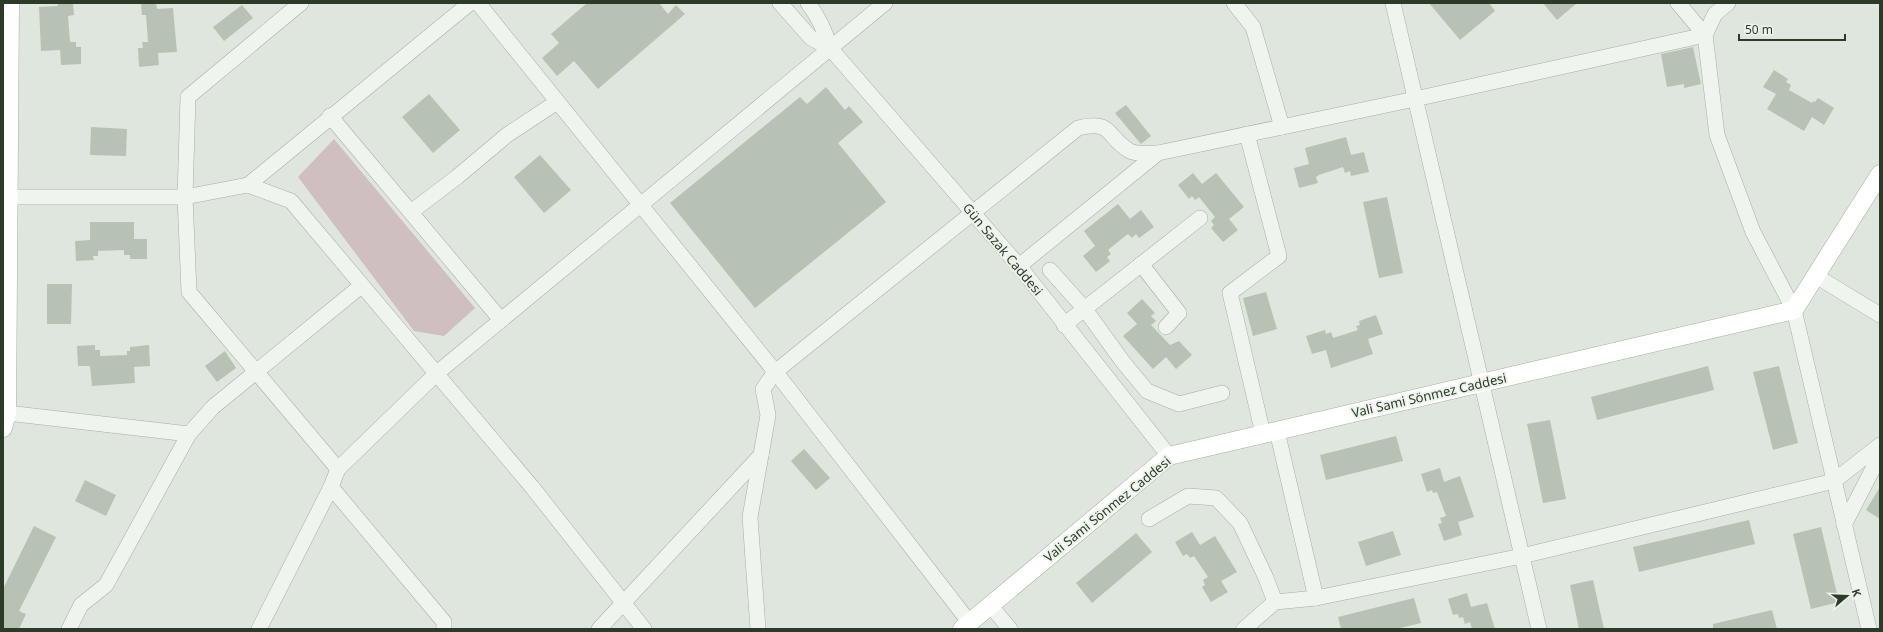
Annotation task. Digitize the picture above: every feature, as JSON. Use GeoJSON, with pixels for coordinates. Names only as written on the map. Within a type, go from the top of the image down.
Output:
{"type":"FeatureCollection","features":[{"type":"Feature","properties":{"kind":"main road"},"geometry":{"type":"LineString","coordinates":[[5,420],[9,197],[10,3]]}},
{"type":"Feature","properties":{"kind":"main road"},"geometry":{"type":"LineString","coordinates":[[1794,310],[1880,174]]}},
{"type":"Feature","properties":{"kind":"main road","name":"Vali Sami Sönmez Caddesi"},"geometry":{"type":"LineString","coordinates":[[966,626],[1168,456],[1794,310]]}},
{"type":"Feature","properties":{"kind":"street"},"geometry":{"type":"LineString","coordinates":[[301,3],[188,97],[185,196],[189,292],[338,469]]}},
{"type":"Feature","properties":{"kind":"street"},"geometry":{"type":"LineString","coordinates":[[9,197],[185,196],[248,185],[330,116],[470,3]]}},
{"type":"Feature","properties":{"kind":"street"},"geometry":{"type":"LineString","coordinates":[[478,3],[775,372],[966,626]]}},
{"type":"Feature","properties":{"kind":"street","name":"Gün Sazak Caddesi"},"geometry":{"type":"LineString","coordinates":[[780,3],[811,38],[830,48],[1019,266],[1168,456]]}},
{"type":"Feature","properties":{"kind":"street","name":"Gün Sazak Caddesi"},"geometry":{"type":"LineString","coordinates":[[808,3],[816,13],[825,30],[830,48]]}},
{"type":"Feature","properties":{"kind":"street"},"geometry":{"type":"LineString","coordinates":[[259,629],[331,487],[338,469],[436,372],[640,206],[885,3]]}},
{"type":"Feature","properties":{"kind":"street"},"geometry":{"type":"LineString","coordinates":[[1234,3],[1254,27],[1282,127]]}},
{"type":"Feature","properties":{"kind":"street"},"geometry":{"type":"LineString","coordinates":[[1393,3],[1480,383],[1539,629]]}},
{"type":"Feature","properties":{"kind":"street"},"geometry":{"type":"LineString","coordinates":[[1678,3],[1705,35]]}},
{"type":"Feature","properties":{"kind":"street"},"geometry":{"type":"LineString","coordinates":[[1728,3],[1715,14],[1705,35],[1717,135],[1753,232],[1794,310],[1869,629]]}},
{"type":"Feature","properties":{"kind":"street"},"geometry":{"type":"LineString","coordinates":[[758,629],[750,517],[768,415],[764,389],[775,372],[1078,128],[1093,124],[1106,128],[1120,144],[1132,152],[1158,153],[1415,99],[1705,35]]}},
{"type":"Feature","properties":{"kind":"street"},"geometry":{"type":"LineString","coordinates":[[411,212],[507,136],[557,102]]}},
{"type":"Feature","properties":{"kind":"street"},"geometry":{"type":"LineString","coordinates":[[330,116],[501,320]]}},
{"type":"Feature","properties":{"kind":"street"},"geometry":{"type":"LineString","coordinates":[[1247,134],[1279,256],[1230,293],[1316,598]]}},
{"type":"Feature","properties":{"kind":"street"},"geometry":{"type":"LineString","coordinates":[[1019,266],[1158,153]]}},
{"type":"Feature","properties":{"kind":"street"},"geometry":{"type":"LineString","coordinates":[[248,185],[291,201],[361,286],[532,486],[644,629]]}},
{"type":"Feature","properties":{"kind":"street"},"geometry":{"type":"LineString","coordinates":[[1064,324],[1200,218]]}},
{"type":"Feature","properties":{"kind":"street"},"geometry":{"type":"LineString","coordinates":[[1141,264],[1179,313],[1166,328]]}},
{"type":"Feature","properties":{"kind":"street"},"geometry":{"type":"LineString","coordinates":[[1050,270],[1084,308],[1123,362],[1147,391],[1179,404],[1222,393]]}},
{"type":"Feature","properties":{"kind":"street"},"geometry":{"type":"LineString","coordinates":[[1816,276],[1880,315]]}},
{"type":"Feature","properties":{"kind":"street"},"geometry":{"type":"LineString","coordinates":[[69,629],[81,605],[106,585],[189,434],[213,407],[361,286]]}},
{"type":"Feature","properties":{"kind":"street"},"geometry":{"type":"LineString","coordinates":[[5,420],[189,434]]}},
{"type":"Feature","properties":{"kind":"street"},"geometry":{"type":"LineString","coordinates":[[1244,629],[1275,602],[1316,598],[1522,556],[1834,481],[1880,445]]}},
{"type":"Feature","properties":{"kind":"street"},"geometry":{"type":"LineString","coordinates":[[599,629],[761,455]]}},
{"type":"Feature","properties":{"kind":"street"},"geometry":{"type":"LineString","coordinates":[[1844,525],[1880,455]]}},
{"type":"Feature","properties":{"kind":"street"},"geometry":{"type":"LineString","coordinates":[[331,487],[444,622],[444,629]]}},
{"type":"Feature","properties":{"kind":"street"},"geometry":{"type":"LineString","coordinates":[[1149,519],[1188,496],[1216,498],[1240,524],[1266,578],[1275,602]]}},
{"type":"Feature","properties":{"kind":"street"},"geometry":{"type":"LineString","coordinates":[[990,606],[1010,629]]}},
{"type":"Feature","properties":{"kind":"shaded area"},"geometry":{"type":"Polygon","coordinates":[[[334,139],[475,308],[444,336],[414,331],[298,177],[334,139]]]}},
{"type":"Feature","properties":{"kind":"building"},"geometry":{"type":"Polygon","coordinates":[[[57,3],[73,3],[74,15],[68,16],[70,42],[76,42],[76,47],[81,47],[81,64],[61,65],[60,50],[41,51],[39,7],[58,6],[57,3]]]}},
{"type":"Feature","properties":{"kind":"building"},"geometry":{"type":"Polygon","coordinates":[[[141,3],[156,3],[157,9],[173,8],[177,52],[158,53],[159,65],[139,67],[138,48],[143,48],[142,42],[148,42],[146,15],[142,15],[141,3]]]}},
{"type":"Feature","properties":{"kind":"building"},"geometry":{"type":"Polygon","coordinates":[[[587,3],[659,3],[668,14],[676,5],[685,14],[598,89],[574,61],[557,76],[542,58],[559,43],[551,34],[587,3]]]}},
{"type":"Feature","properties":{"kind":"building"},"geometry":{"type":"Polygon","coordinates":[[[1429,3],[1489,3],[1495,11],[1460,40],[1429,3]]]}},
{"type":"Feature","properties":{"kind":"building"},"geometry":{"type":"Polygon","coordinates":[[[1543,3],[1577,3],[1557,20],[1543,3]]]}},
{"type":"Feature","properties":{"kind":"building"},"geometry":{"type":"Polygon","coordinates":[[[242,5],[253,18],[224,41],[213,27],[242,5]]]}},
{"type":"Feature","properties":{"kind":"building"},"geometry":{"type":"Polygon","coordinates":[[[1693,47],[1701,84],[1684,88],[1684,84],[1667,87],[1661,54],[1693,47]]]}},
{"type":"Feature","properties":{"kind":"building"},"geometry":{"type":"Polygon","coordinates":[[[1774,70],[1788,79],[1786,82],[1791,85],[1789,90],[1812,103],[1818,98],[1834,108],[1824,125],[1812,117],[1804,131],[1767,109],[1776,94],[1763,87],[1774,70]]]}},
{"type":"Feature","properties":{"kind":"building"},"geometry":{"type":"Polygon","coordinates":[[[826,87],[845,110],[849,106],[863,122],[838,143],[886,202],[755,308],[670,203],[800,97],[807,104],[826,87]]]}},
{"type":"Feature","properties":{"kind":"building"},"geometry":{"type":"Polygon","coordinates":[[[429,94],[460,130],[433,153],[402,117],[429,94]]]}},
{"type":"Feature","properties":{"kind":"building"},"geometry":{"type":"Polygon","coordinates":[[[1126,105],[1151,136],[1141,144],[1115,113],[1126,105]]]}},
{"type":"Feature","properties":{"kind":"building"},"geometry":{"type":"Polygon","coordinates":[[[91,127],[127,129],[126,156],[90,155],[91,127]]]}},
{"type":"Feature","properties":{"kind":"building"},"geometry":{"type":"Polygon","coordinates":[[[1346,137],[1351,155],[1364,152],[1369,172],[1351,176],[1350,171],[1345,173],[1343,167],[1319,175],[1316,177],[1318,183],[1299,188],[1294,168],[1309,164],[1305,148],[1346,137]]]}},
{"type":"Feature","properties":{"kind":"building"},"geometry":{"type":"Polygon","coordinates":[[[540,155],[571,190],[544,213],[514,177],[540,155]]]}},
{"type":"Feature","properties":{"kind":"building"},"geometry":{"type":"Polygon","coordinates":[[[1193,173],[1202,184],[1216,173],[1244,207],[1229,219],[1238,230],[1223,242],[1211,228],[1214,225],[1211,221],[1215,217],[1199,197],[1195,200],[1192,196],[1189,199],[1178,185],[1193,173]]]}},
{"type":"Feature","properties":{"kind":"building"},"geometry":{"type":"Polygon","coordinates":[[[1387,197],[1403,273],[1379,278],[1363,202],[1387,197]]]}},
{"type":"Feature","properties":{"kind":"building"},"geometry":{"type":"Polygon","coordinates":[[[1118,204],[1130,219],[1141,210],[1154,227],[1139,238],[1136,234],[1132,238],[1128,234],[1108,250],[1111,254],[1107,257],[1110,261],[1096,272],[1083,256],[1095,246],[1084,231],[1118,204]]]}},
{"type":"Feature","properties":{"kind":"building"},"geometry":{"type":"Polygon","coordinates":[[[90,222],[134,222],[134,239],[147,239],[147,259],[130,259],[130,255],[124,255],[124,250],[98,251],[98,256],[93,256],[94,260],[76,261],[75,241],[90,240],[90,222]]]}},
{"type":"Feature","properties":{"kind":"building"},"geometry":{"type":"Polygon","coordinates":[[[47,284],[72,284],[71,324],[47,324],[47,284]]]}},
{"type":"Feature","properties":{"kind":"building"},"geometry":{"type":"Polygon","coordinates":[[[1266,292],[1277,329],[1253,336],[1243,298],[1266,292]]]}},
{"type":"Feature","properties":{"kind":"building"},"geometry":{"type":"Polygon","coordinates":[[[1142,299],[1155,313],[1151,316],[1156,321],[1151,325],[1170,345],[1179,341],[1192,355],[1176,369],[1166,357],[1153,369],[1123,336],[1137,324],[1127,313],[1142,299]]]}},
{"type":"Feature","properties":{"kind":"building"},"geometry":{"type":"Polygon","coordinates":[[[1376,315],[1383,334],[1368,339],[1373,354],[1331,368],[1326,350],[1312,354],[1306,336],[1325,330],[1326,334],[1331,332],[1333,338],[1358,330],[1356,326],[1360,325],[1359,321],[1376,315]]]}},
{"type":"Feature","properties":{"kind":"building"},"geometry":{"type":"Polygon","coordinates":[[[95,345],[95,350],[100,350],[100,356],[127,355],[127,351],[130,351],[130,347],[149,345],[150,366],[134,367],[135,383],[92,386],[90,366],[78,366],[77,346],[95,345]]]}},
{"type":"Feature","properties":{"kind":"building"},"geometry":{"type":"Polygon","coordinates":[[[225,351],[236,368],[217,382],[205,366],[225,351]]]}},
{"type":"Feature","properties":{"kind":"building"},"geometry":{"type":"Polygon","coordinates":[[[1708,366],[1714,390],[1597,420],[1591,397],[1708,366]]]}},
{"type":"Feature","properties":{"kind":"building"},"geometry":{"type":"Polygon","coordinates":[[[1779,366],[1798,443],[1773,450],[1753,372],[1779,366]]]}},
{"type":"Feature","properties":{"kind":"building"},"geometry":{"type":"Polygon","coordinates":[[[1550,420],[1566,499],[1543,503],[1527,424],[1550,420]]]}},
{"type":"Feature","properties":{"kind":"building"},"geometry":{"type":"Polygon","coordinates":[[[1396,436],[1403,461],[1326,480],[1320,455],[1396,436]]]}},
{"type":"Feature","properties":{"kind":"building"},"geometry":{"type":"Polygon","coordinates":[[[804,449],[830,478],[816,490],[791,461],[804,449]]]}},
{"type":"Feature","properties":{"kind":"building"},"geometry":{"type":"Polygon","coordinates":[[[1440,468],[1444,482],[1460,476],[1474,517],[1458,522],[1462,535],[1444,541],[1438,524],[1442,523],[1440,518],[1446,516],[1437,492],[1433,493],[1432,490],[1427,492],[1421,474],[1440,468]]]}},
{"type":"Feature","properties":{"kind":"building"},"geometry":{"type":"Polygon","coordinates":[[[85,480],[116,495],[106,516],[75,501],[85,480]]]}},
{"type":"Feature","properties":{"kind":"building"},"geometry":{"type":"Polygon","coordinates":[[[1880,487],[1880,519],[1866,510],[1880,487]]]}},
{"type":"Feature","properties":{"kind":"building"},"geometry":{"type":"Polygon","coordinates":[[[1749,520],[1755,544],[1639,572],[1633,547],[1749,520]]]}},
{"type":"Feature","properties":{"kind":"building"},"geometry":{"type":"Polygon","coordinates":[[[34,526],[56,537],[19,611],[26,614],[19,629],[3,629],[3,589],[34,526]]]}},
{"type":"Feature","properties":{"kind":"building"},"geometry":{"type":"Polygon","coordinates":[[[1821,527],[1839,602],[1811,609],[1793,534],[1821,527]]]}},
{"type":"Feature","properties":{"kind":"building"},"geometry":{"type":"Polygon","coordinates":[[[1393,531],[1401,555],[1366,566],[1358,542],[1393,531]]]}},
{"type":"Feature","properties":{"kind":"building"},"geometry":{"type":"Polygon","coordinates":[[[1192,532],[1200,545],[1215,536],[1237,572],[1221,581],[1228,592],[1211,602],[1202,587],[1205,585],[1203,580],[1208,577],[1194,556],[1190,558],[1187,554],[1183,556],[1175,542],[1192,532]]]}},
{"type":"Feature","properties":{"kind":"building"},"geometry":{"type":"Polygon","coordinates":[[[1136,533],[1152,552],[1092,603],[1076,583],[1136,533]]]}},
{"type":"Feature","properties":{"kind":"building"},"geometry":{"type":"Polygon","coordinates":[[[1593,580],[1604,629],[1579,629],[1570,585],[1593,580]]]}},
{"type":"Feature","properties":{"kind":"building"},"geometry":{"type":"Polygon","coordinates":[[[1467,593],[1471,607],[1487,603],[1495,629],[1472,629],[1470,622],[1465,624],[1463,617],[1459,618],[1458,614],[1453,615],[1448,599],[1467,593]]]}},
{"type":"Feature","properties":{"kind":"building"},"geometry":{"type":"Polygon","coordinates":[[[1414,598],[1421,623],[1396,629],[1341,629],[1338,617],[1414,598]]]}},
{"type":"Feature","properties":{"kind":"building"},"geometry":{"type":"Polygon","coordinates":[[[1772,610],[1777,629],[1713,629],[1713,624],[1772,610]]]}}]}
